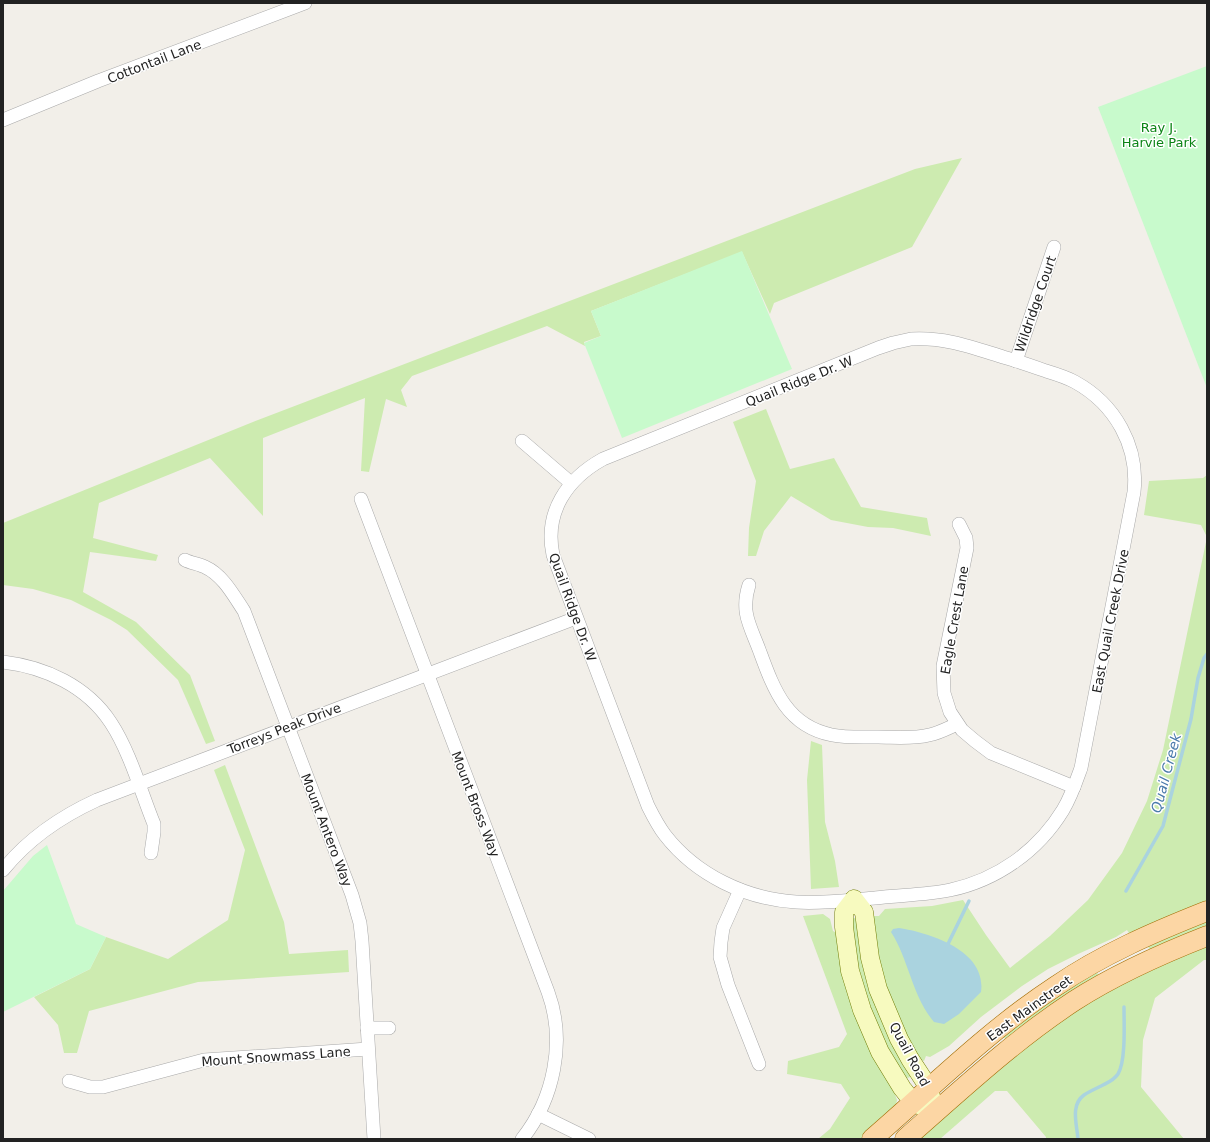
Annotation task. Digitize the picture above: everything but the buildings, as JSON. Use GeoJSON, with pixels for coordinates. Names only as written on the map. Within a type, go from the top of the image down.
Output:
{"type":"FeatureCollection","features":[{"type":"Feature","properties":{"kind":"main road","name":"East Mainstreet"},"geometry":{"type":"LineString","coordinates":[[872,1139],[1010,1018],[1062,981],[1103,957],[1142,938],[1207,911]]}},
{"type":"Feature","properties":{"kind":"main road","name":"East Mainstreet"},"geometry":{"type":"LineString","coordinates":[[905,1139],[1017,1042],[1071,1003],[1135,966],[1160,954],[1207,936]]}},
{"type":"Feature","properties":{"kind":"street","name":"Cottontail Lane"},"geometry":{"type":"LineString","coordinates":[[3,120],[305,3]]}},
{"type":"Feature","properties":{"kind":"street","name":"Wildridge Court"},"geometry":{"type":"LineString","coordinates":[[1016,361],[1054,246]]}},
{"type":"Feature","properties":{"kind":"street","name":"East Quail Creek Drive"},"geometry":{"type":"LineString","coordinates":[[854,899],[949,890],[977,882],[997,873],[1016,861],[1044,834],[1064,809],[1074,787],[1084,753],[1133,504],[1136,481],[1131,450],[1121,427],[1112,413],[1101,401],[1074,381],[952,341],[930,339],[911,340]]}},
{"type":"Feature","properties":{"kind":"street","name":"Quail Ridge Dr. W"},"geometry":{"type":"LineString","coordinates":[[854,899],[797,902],[761,897],[740,890],[712,876],[693,862],[670,841],[656,822],[648,806],[576,618],[553,555],[551,540],[552,527],[555,513],[562,497],[571,484],[591,466],[603,459],[878,348],[893,343],[911,340]]}},
{"type":"Feature","properties":{"kind":"street"},"geometry":{"type":"LineString","coordinates":[[522,441],[571,484]]}},
{"type":"Feature","properties":{"kind":"street","name":"Mount Bross Way"},"geometry":{"type":"LineString","coordinates":[[361,499],[545,985],[553,1010],[556,1041],[555,1065],[538,1114],[522,1139]]}},
{"type":"Feature","properties":{"kind":"street","name":"Eagle Crest Lane"},"geometry":{"type":"LineString","coordinates":[[959,524],[966,538],[967,548],[944,659],[943,685],[950,712],[962,730],[975,742],[991,753],[1074,787]]}},
{"type":"Feature","properties":{"kind":"street","name":"Mount Antero Way"},"geometry":{"type":"LineString","coordinates":[[185,560],[212,571],[228,588],[248,620],[356,906],[362,941],[374,1139]]}},
{"type":"Feature","properties":{"kind":"street"},"geometry":{"type":"LineString","coordinates":[[749,585],[746,596],[745,612],[771,681],[781,701],[794,716],[803,723],[818,731],[832,735],[889,737],[919,737],[929,735],[957,724]]}},
{"type":"Feature","properties":{"kind":"street","name":"Torreys Peak Drive"},"geometry":{"type":"LineString","coordinates":[[4,866],[32,841],[71,813],[97,800],[576,618]]}},
{"type":"Feature","properties":{"kind":"street"},"geometry":{"type":"LineString","coordinates":[[3,662],[28,666],[57,676],[70,684],[94,703],[111,722],[117,733],[154,824],[151,853]]}},
{"type":"Feature","properties":{"kind":"street"},"geometry":{"type":"LineString","coordinates":[[740,890],[723,928],[720,956],[728,985],[759,1064]]}},
{"type":"Feature","properties":{"kind":"street","name":"Quail Road"},"geometry":{"type":"LineString","coordinates":[[854,899],[864,912],[872,968],[882,1000],[899,1039],[929,1088],[935,1113],[913,1102],[902,1088],[880,1052],[862,1010],[852,980],[845,943],[844,912],[854,899]]}},
{"type":"Feature","properties":{"kind":"street"},"geometry":{"type":"LineString","coordinates":[[367,1028],[389,1028]]}},
{"type":"Feature","properties":{"kind":"street","name":"Mount Snowmass Lane"},"geometry":{"type":"LineString","coordinates":[[69,1081],[90,1088],[103,1087],[204,1060],[368,1048]]}},
{"type":"Feature","properties":{"kind":"street"},"geometry":{"type":"LineString","coordinates":[[538,1114],[589,1139]]}},
{"type":"Feature","properties":{"kind":"green space","name":"Ray J. Harvie Park"},"geometry":{"type":"Polygon","coordinates":[[[1207,66],[1207,388],[1098,107],[1207,66]]]}},
{"type":"Feature","properties":{"kind":"green space"},"geometry":{"type":"Polygon","coordinates":[[[962,158],[912,247],[774,303],[770,314],[742,252],[591,311],[601,336],[584,342],[585,346],[547,326],[412,376],[401,390],[407,407],[386,399],[369,472],[361,471],[365,398],[263,438],[263,516],[210,458],[99,503],[93,538],[158,555],[156,561],[90,552],[83,592],[136,622],[190,675],[215,741],[206,744],[178,680],[127,630],[111,620],[71,600],[33,589],[3,585],[3,523],[258,420],[915,169],[962,158]]]}},
{"type":"Feature","properties":{"kind":"green space"},"geometry":{"type":"Polygon","coordinates":[[[742,251],[792,369],[622,438],[584,343],[601,336],[591,311],[742,251]]]}},
{"type":"Feature","properties":{"kind":"green space"},"geometry":{"type":"Polygon","coordinates":[[[766,409],[790,469],[834,458],[861,507],[927,518],[931,536],[893,528],[868,527],[831,520],[791,496],[764,531],[756,556],[748,556],[749,528],[756,481],[733,422],[766,409]]]}},
{"type":"Feature","properties":{"kind":"green space"},"geometry":{"type":"Polygon","coordinates":[[[1207,475],[1207,537],[1201,525],[1144,515],[1149,481],[1203,478],[1207,475]]]}},
{"type":"Feature","properties":{"kind":"green space"},"geometry":{"type":"Polygon","coordinates":[[[1207,537],[1207,903],[1130,935],[1127,930],[1116,937],[1048,969],[1022,986],[981,1017],[949,1046],[930,1057],[926,1056],[924,1061],[920,1059],[910,1045],[879,970],[872,920],[874,916],[879,916],[885,909],[932,906],[963,900],[1010,968],[1050,936],[1088,900],[1122,853],[1147,801],[1163,750],[1207,537]]]}},
{"type":"Feature","properties":{"kind":"green space"},"geometry":{"type":"Polygon","coordinates":[[[811,741],[822,745],[825,822],[835,861],[839,887],[811,889],[807,780],[811,741]]]}},
{"type":"Feature","properties":{"kind":"green space"},"geometry":{"type":"Polygon","coordinates":[[[225,765],[284,922],[289,954],[348,950],[349,972],[198,982],[89,1011],[77,1053],[64,1053],[58,1025],[34,997],[90,969],[106,937],[168,959],[228,920],[245,850],[214,770],[225,765]]]}},
{"type":"Feature","properties":{"kind":"green space"},"geometry":{"type":"Polygon","coordinates":[[[47,845],[76,924],[106,937],[90,969],[3,1012],[3,891],[33,856],[47,845]]]}},
{"type":"Feature","properties":{"kind":"green space"},"geometry":{"type":"Polygon","coordinates":[[[823,914],[830,919],[833,931],[837,933],[897,1100],[893,1109],[860,1139],[818,1139],[830,1129],[850,1098],[841,1084],[787,1074],[788,1061],[839,1047],[847,1034],[803,916],[823,914]]]}},
{"type":"Feature","properties":{"kind":"green space"},"geometry":{"type":"Polygon","coordinates":[[[854,918],[857,919],[912,1076],[908,1078],[904,1076],[890,1056],[861,985],[851,920],[854,918]]]}},
{"type":"Feature","properties":{"kind":"green space"},"geometry":{"type":"Polygon","coordinates":[[[1207,919],[1207,927],[1150,951],[1147,944],[1207,919]]]}},
{"type":"Feature","properties":{"kind":"green space"},"geometry":{"type":"Polygon","coordinates":[[[1207,944],[1207,960],[1204,960],[1155,998],[1143,1040],[1141,1087],[1184,1139],[1046,1139],[1046,1137],[1007,1091],[995,1091],[940,1139],[918,1139],[1035,1040],[1075,1011],[1122,982],[1207,944]]]}},
{"type":"Feature","properties":{"kind":"green space"},"geometry":{"type":"Polygon","coordinates":[[[1096,970],[1099,977],[1007,1041],[1002,1035],[1096,970]]]}},
{"type":"Feature","properties":{"kind":"water"},"geometry":{"type":"Polygon","coordinates":[[[899,928],[926,934],[954,946],[966,955],[975,965],[981,978],[981,992],[959,1014],[944,1024],[934,1022],[915,989],[902,954],[891,932],[893,929],[899,928]]]}},
{"type":"Feature","properties":{"kind":"waterway","name":"Quail Creek"},"geometry":{"type":"LineString","coordinates":[[1126,891],[1163,826],[1191,719],[1198,678],[1204,658],[1207,654]]}},
{"type":"Feature","properties":{"kind":"waterway"},"geometry":{"type":"LineString","coordinates":[[947,946],[969,901]]}},
{"type":"Feature","properties":{"kind":"waterway","name":"Quail Creek"},"geometry":{"type":"LineString","coordinates":[[1078,1139],[1075,1116],[1077,1104],[1080,1099],[1084,1095],[1113,1079],[1121,1068],[1124,1042],[1124,1007]]}}]}
